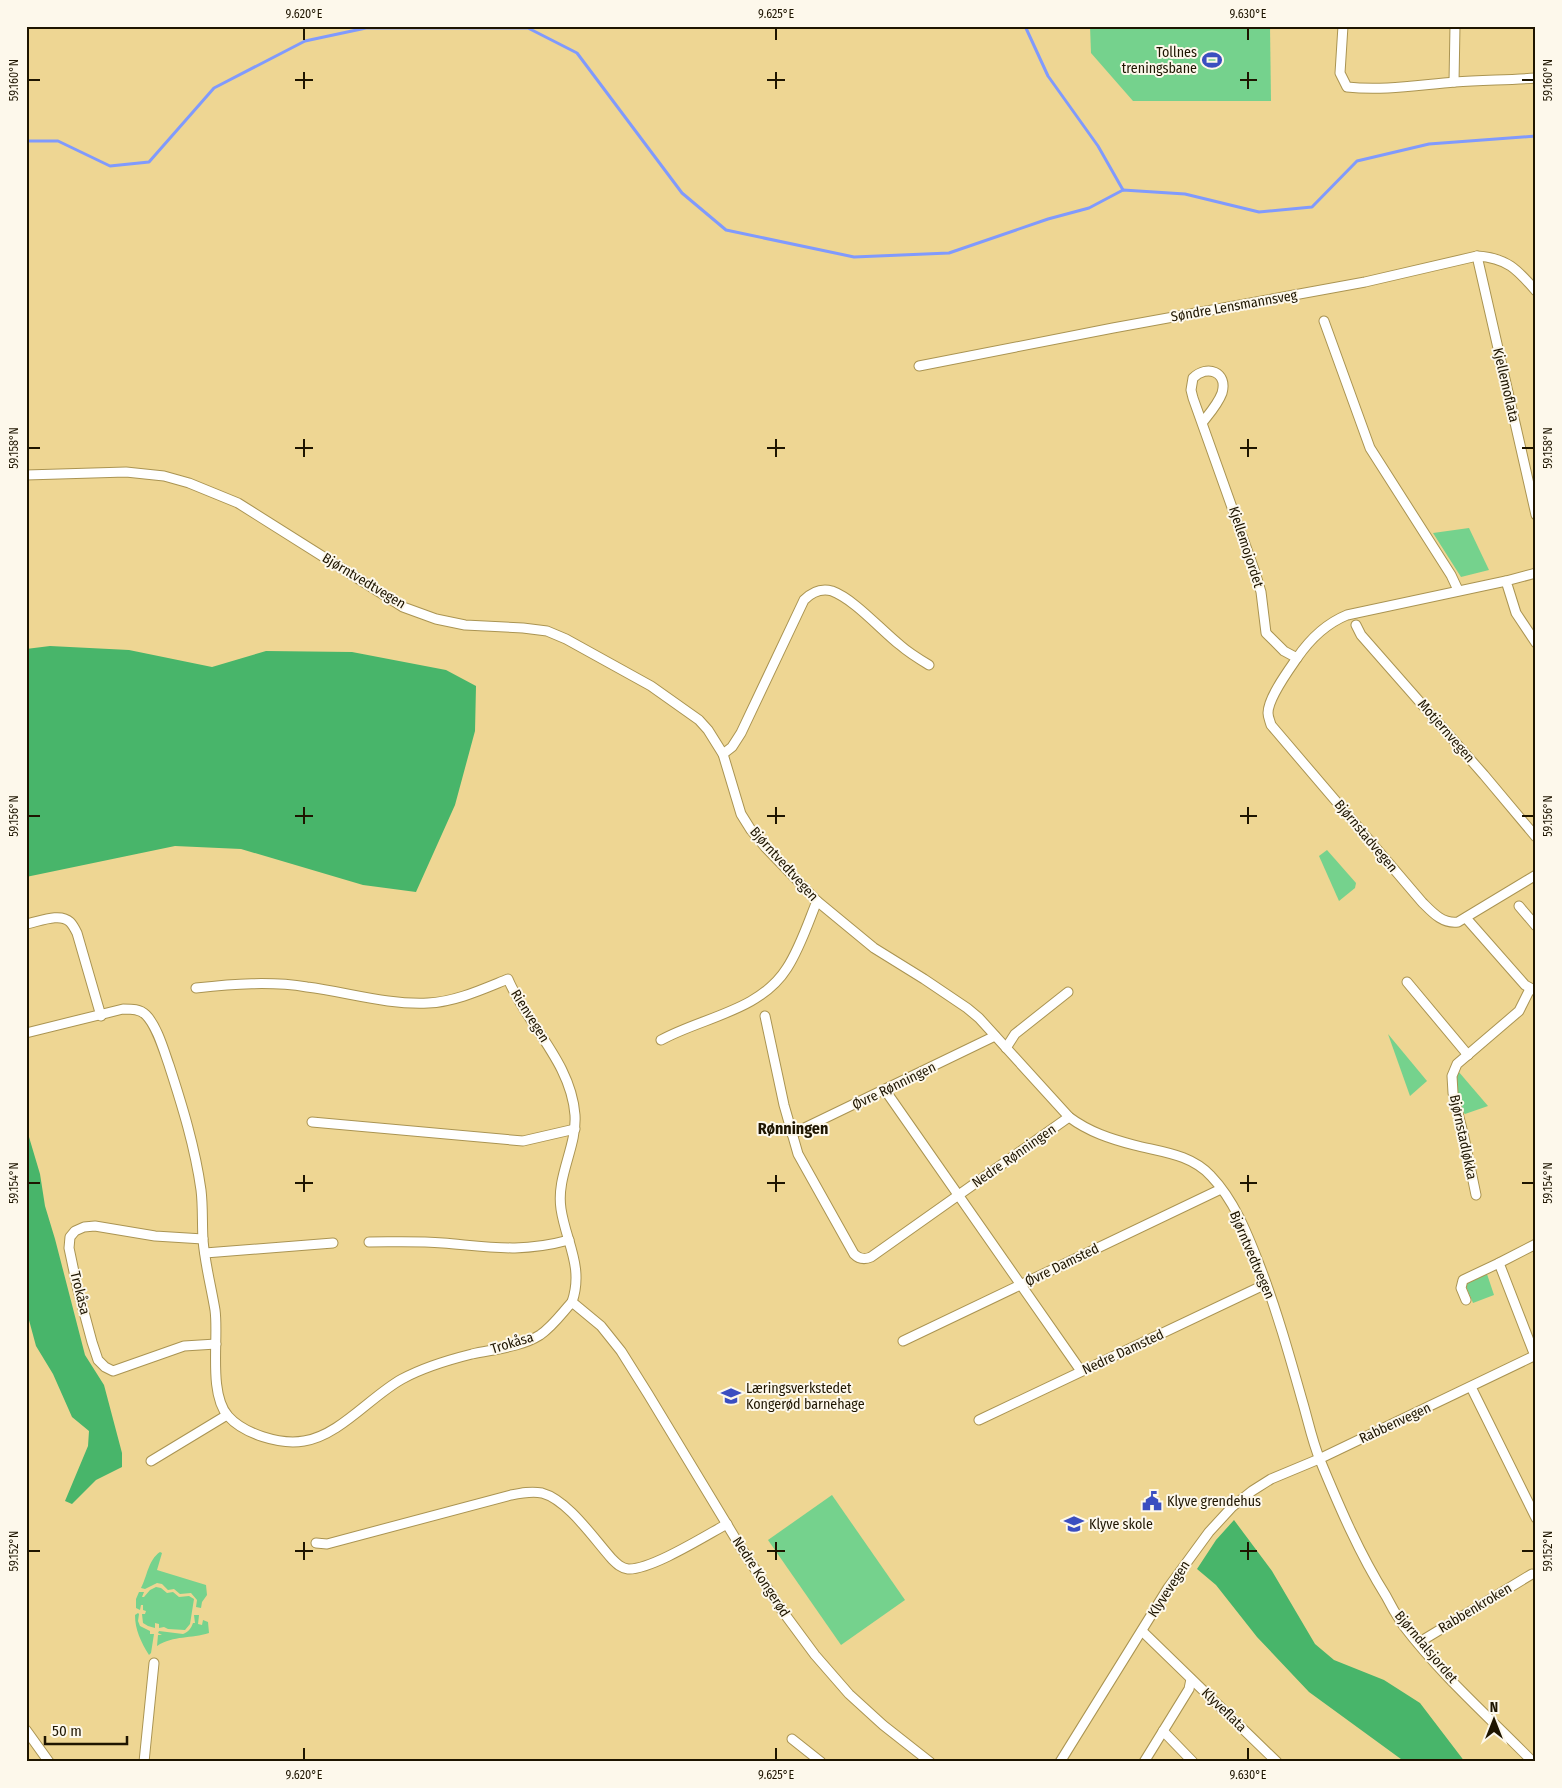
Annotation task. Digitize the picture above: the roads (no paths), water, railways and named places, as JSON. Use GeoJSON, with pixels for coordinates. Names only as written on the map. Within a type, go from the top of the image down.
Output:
{"type":"FeatureCollection","features":[{"type":"Feature","properties":{"kind":"street"},"geometry":{"type":"LineString","coordinates":[[1343,26],[1340,74],[1347,86],[1367,89],[1395,88],[1454,82],[1536,78]]}},
{"type":"Feature","properties":{"kind":"street"},"geometry":{"type":"LineString","coordinates":[[1454,82],[1455,26]]}},
{"type":"Feature","properties":{"kind":"street","name":"Søndre Lensmannsveg"},"geometry":{"type":"LineString","coordinates":[[919,366],[1365,282],[1477,256],[1493,257],[1506,262],[1534,285]]}},
{"type":"Feature","properties":{"kind":"street","name":"Kjellemoflata"},"geometry":{"type":"LineString","coordinates":[[1477,256],[1536,515]]}},
{"type":"Feature","properties":{"kind":"street"},"geometry":{"type":"LineString","coordinates":[[1324,321],[1370,448],[1451,575],[1458,590]]}},
{"type":"Feature","properties":{"kind":"street","name":"Kjellemojordet"},"geometry":{"type":"LineString","coordinates":[[1202,423],[1215,406],[1222,389],[1222,380],[1212,371],[1202,371],[1193,378],[1191,384],[1193,398],[1255,572],[1261,592],[1266,633],[1284,651],[1297,658]]}},
{"type":"Feature","properties":{"kind":"street","name":"Bjørntvedtvegen"},"geometry":{"type":"LineString","coordinates":[[26,475],[126,472],[164,476],[190,482],[238,503],[403,607],[436,619],[465,625],[523,628],[547,632],[566,639],[651,686],[686,709],[708,730],[722,754],[742,814],[751,830],[817,901],[874,948],[967,1008],[979,1018],[1069,1117],[1081,1126],[1096,1134],[1182,1156],[1203,1168],[1221,1188],[1246,1232],[1266,1284],[1289,1353],[1319,1459]]}},
{"type":"Feature","properties":{"kind":"street"},"geometry":{"type":"LineString","coordinates":[[1297,658],[1305,646],[1319,632],[1335,620],[1347,615],[1536,574]]}},
{"type":"Feature","properties":{"kind":"street"},"geometry":{"type":"LineString","coordinates":[[1506,581],[1516,613],[1536,644]]}},
{"type":"Feature","properties":{"kind":"street"},"geometry":{"type":"LineString","coordinates":[[722,754],[732,747],[741,733],[804,600],[810,594],[825,590],[848,600],[901,646],[929,665]]}},
{"type":"Feature","properties":{"kind":"street","name":"Motjernvegen"},"geometry":{"type":"LineString","coordinates":[[1356,625],[1361,635],[1536,837]]}},
{"type":"Feature","properties":{"kind":"street","name":"Bjørnstadvegen"},"geometry":{"type":"LineString","coordinates":[[1297,658],[1268,708],[1271,725],[1436,916],[1451,923],[1458,922],[1536,875]]}},
{"type":"Feature","properties":{"kind":"street"},"geometry":{"type":"LineString","coordinates":[[661,1040],[676,1032],[740,1007],[769,988],[788,967],[817,901]]}},
{"type":"Feature","properties":{"kind":"street"},"geometry":{"type":"LineString","coordinates":[[1518,906],[1536,926]]}},
{"type":"Feature","properties":{"kind":"street"},"geometry":{"type":"LineString","coordinates":[[26,924],[62,918],[70,921],[77,933],[101,1016]]}},
{"type":"Feature","properties":{"kind":"street","name":"Bjørnstadløkka"},"geometry":{"type":"LineString","coordinates":[[1466,918],[1516,977],[1533,990],[1520,1011],[1457,1064],[1454,1070],[1452,1084],[1476,1195]]}},
{"type":"Feature","properties":{"kind":"street","name":"Rienvegen"},"geometry":{"type":"LineString","coordinates":[[196,988],[258,984],[288,985],[341,992],[393,1002],[429,1003],[470,994],[508,979],[516,998],[546,1041],[559,1064],[573,1102],[575,1129],[560,1189],[561,1209],[576,1274],[575,1292],[572,1302]]}},
{"type":"Feature","properties":{"kind":"street"},"geometry":{"type":"LineString","coordinates":[[1406,982],[1468,1055]]}},
{"type":"Feature","properties":{"kind":"street"},"geometry":{"type":"LineString","coordinates":[[1006,1048],[1015,1034],[1068,992]]}},
{"type":"Feature","properties":{"kind":"street"},"geometry":{"type":"LineString","coordinates":[[26,1033],[101,1016],[123,1009],[139,1010],[147,1016],[163,1048],[192,1142],[202,1192],[203,1239],[207,1274],[215,1310],[217,1388],[220,1401],[227,1415],[151,1461]]}},
{"type":"Feature","properties":{"kind":"street"},"geometry":{"type":"LineString","coordinates":[[765,1016],[784,1106],[792,1134]]}},
{"type":"Feature","properties":{"kind":"street","name":"Øvre Rønningen"},"geometry":{"type":"LineString","coordinates":[[792,1134],[995,1036]]}},
{"type":"Feature","properties":{"kind":"street","name":"Nedre Rønningen"},"geometry":{"type":"LineString","coordinates":[[886,1090],[958,1196]]}},
{"type":"Feature","properties":{"kind":"street","name":"Nedre Rønningen"},"geometry":{"type":"LineString","coordinates":[[792,1134],[804,1166],[854,1254],[862,1259],[867,1259],[1069,1117]]}},
{"type":"Feature","properties":{"kind":"street"},"geometry":{"type":"LineString","coordinates":[[312,1122],[523,1141],[575,1129]]}},
{"type":"Feature","properties":{"kind":"street","name":"Øvre Damsted"},"geometry":{"type":"LineString","coordinates":[[903,1341],[1221,1188]]}},
{"type":"Feature","properties":{"kind":"street"},"geometry":{"type":"LineString","coordinates":[[958,1196],[1081,1371]]}},
{"type":"Feature","properties":{"kind":"street","name":"Trokåsa"},"geometry":{"type":"LineString","coordinates":[[203,1239],[156,1236],[95,1226],[84,1227],[75,1231],[70,1237],[69,1248],[92,1342],[98,1360],[105,1367],[113,1371],[184,1346],[216,1344]]}},
{"type":"Feature","properties":{"kind":"street"},"geometry":{"type":"LineString","coordinates":[[369,1242],[418,1242],[516,1249],[551,1245],[569,1240]]}},
{"type":"Feature","properties":{"kind":"street"},"geometry":{"type":"LineString","coordinates":[[205,1254],[333,1243]]}},
{"type":"Feature","properties":{"kind":"street"},"geometry":{"type":"LineString","coordinates":[[1466,1300],[1461,1288],[1463,1280],[1536,1244]]}},
{"type":"Feature","properties":{"kind":"street"},"geometry":{"type":"LineString","coordinates":[[1499,1263],[1535,1355]]}},
{"type":"Feature","properties":{"kind":"street","name":"Nedre Damsted"},"geometry":{"type":"LineString","coordinates":[[979,1420],[1266,1284]]}},
{"type":"Feature","properties":{"kind":"street"},"geometry":{"type":"LineString","coordinates":[[572,1302],[600,1326],[621,1352],[726,1524]]}},
{"type":"Feature","properties":{"kind":"street","name":"Trokåsa"},"geometry":{"type":"LineString","coordinates":[[227,1415],[258,1435],[274,1441],[302,1442],[317,1439],[346,1421],[382,1391],[422,1370],[447,1360],[516,1345],[539,1336],[556,1321],[572,1302]]}},
{"type":"Feature","properties":{"kind":"street","name":"Rabbenvegen"},"geometry":{"type":"LineString","coordinates":[[1319,1459],[1535,1355]]}},
{"type":"Feature","properties":{"kind":"street"},"geometry":{"type":"LineString","coordinates":[[1470,1387],[1536,1518]]}},
{"type":"Feature","properties":{"kind":"street","name":"Klyvevegen"},"geometry":{"type":"LineString","coordinates":[[1060,1762],[1168,1588],[1191,1554],[1209,1532],[1232,1507],[1252,1491],[1271,1479],[1319,1459]]}},
{"type":"Feature","properties":{"kind":"street","name":"Bjørndalsjordet"},"geometry":{"type":"LineString","coordinates":[[1319,1459],[1348,1524],[1378,1584],[1402,1623],[1450,1678],[1533,1762]]}},
{"type":"Feature","properties":{"kind":"street","name":"Nedre Kongerød"},"geometry":{"type":"LineString","coordinates":[[316,1543],[326,1544],[511,1495],[530,1492],[543,1493],[562,1502],[612,1559],[621,1567],[630,1569],[657,1561],[726,1524],[771,1593],[815,1655],[849,1694],[883,1725],[930,1762]]}},
{"type":"Feature","properties":{"kind":"street","name":"Rabbenkroken"},"geometry":{"type":"LineString","coordinates":[[1418,1643],[1532,1574]]}},
{"type":"Feature","properties":{"kind":"street","name":"Klyveflata"},"geometry":{"type":"LineString","coordinates":[[1142,1630],[1277,1762]]}},
{"type":"Feature","properties":{"kind":"street"},"geometry":{"type":"LineString","coordinates":[[144,1762],[154,1663]]}},
{"type":"Feature","properties":{"kind":"street","name":"Klyveflata"},"geometry":{"type":"LineString","coordinates":[[1144,1762],[1189,1689],[1192,1679]]}},
{"type":"Feature","properties":{"kind":"street"},"geometry":{"type":"LineString","coordinates":[[26,1730],[49,1762]]}},
{"type":"Feature","properties":{"kind":"street"},"geometry":{"type":"LineString","coordinates":[[1163,1730],[1193,1762]]}},
{"type":"Feature","properties":{"kind":"street"},"geometry":{"type":"LineString","coordinates":[[792,1739],[821,1762]]}},
{"type":"Feature","properties":{"kind":"waterway"},"geometry":{"type":"LineString","coordinates":[[1025,26],[1048,76],[1098,146],[1123,190]]}},
{"type":"Feature","properties":{"kind":"waterway"},"geometry":{"type":"LineString","coordinates":[[26,141],[58,141],[110,166],[149,162],[214,88],[305,41],[366,28],[528,28],[577,53],[682,193],[726,230],[854,257],[949,253],[1048,219],[1089,208],[1123,190],[1185,194],[1259,212],[1312,207],[1357,161],[1429,144],[1536,136]]}},
{"type":"Feature","properties":{"kind":"place","name":"Tollnes treningsbane"},"geometry":{"type":"Point","coordinates":[1212,60]}},
{"type":"Feature","properties":{"kind":"place","name":"Læringsverkstedet Kongerød barnehage"},"geometry":{"type":"Point","coordinates":[731,1396]}},
{"type":"Feature","properties":{"kind":"place","name":"Klyve grendehus"},"geometry":{"type":"Point","coordinates":[1152,1501]}},
{"type":"Feature","properties":{"kind":"place","name":"Klyve skole"},"geometry":{"type":"Point","coordinates":[1074,1524]}},
{"type":"Feature","properties":{"kind":"district","name":"Rønningen"},"geometry":{"type":"Point","coordinates":[793,1128]}}]}
